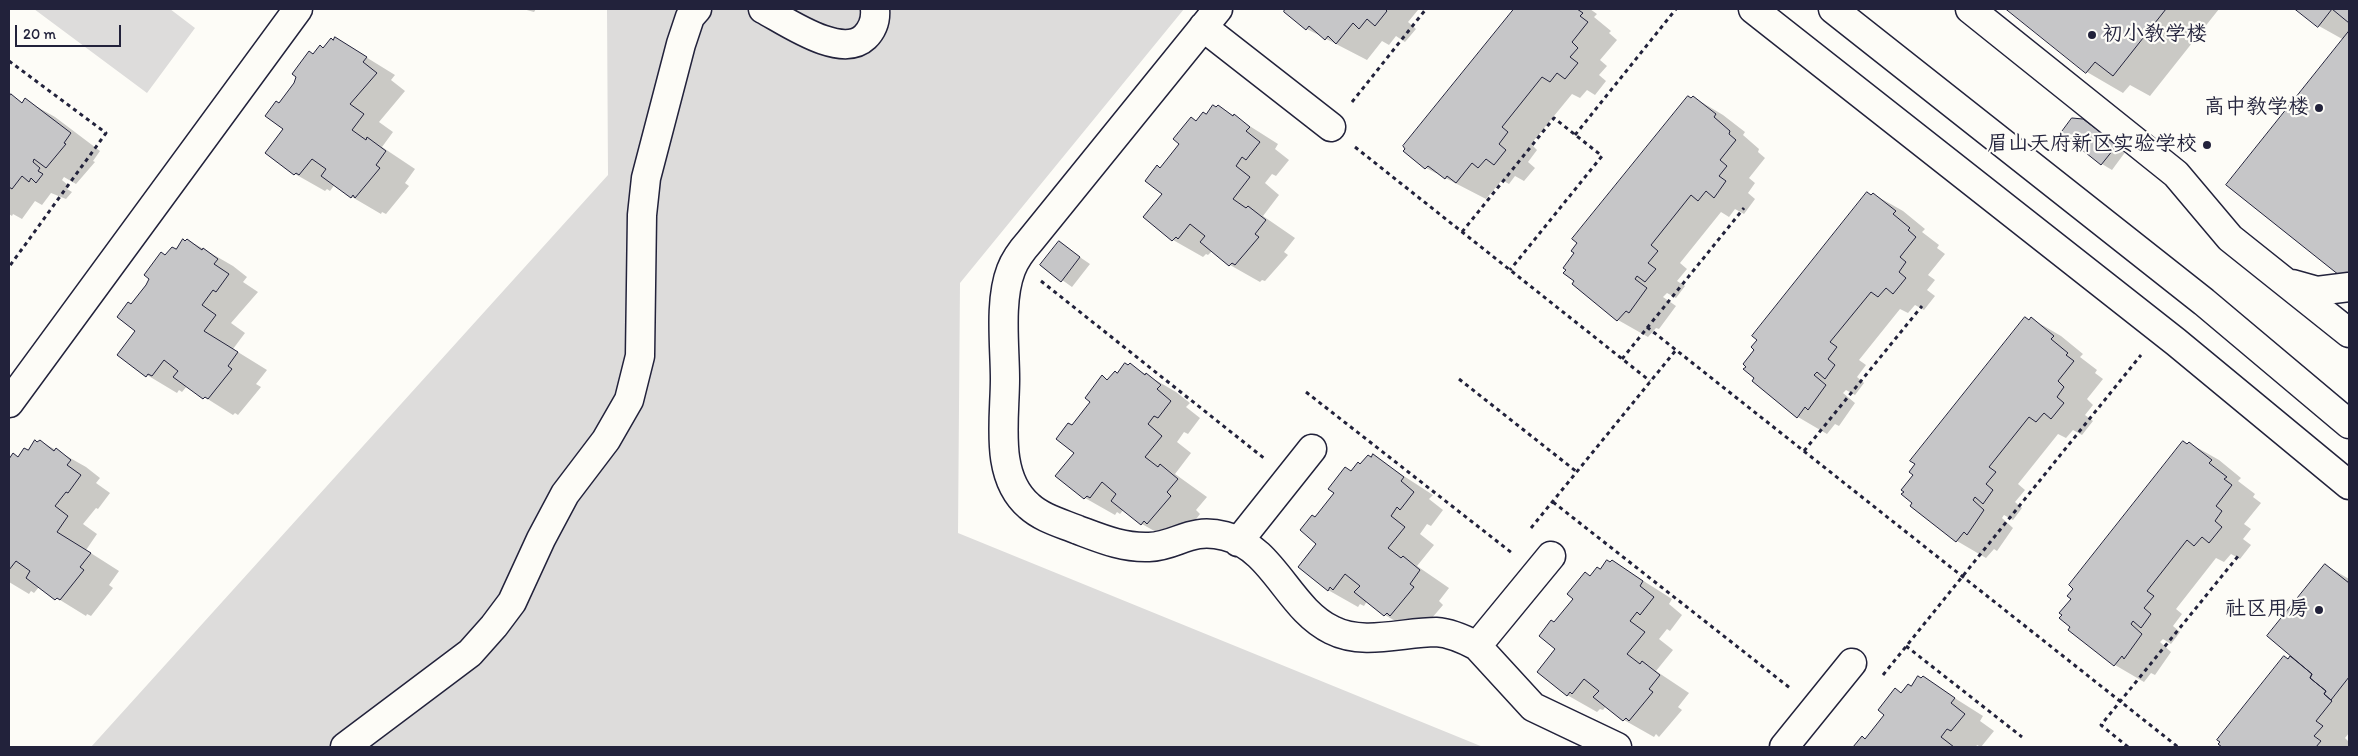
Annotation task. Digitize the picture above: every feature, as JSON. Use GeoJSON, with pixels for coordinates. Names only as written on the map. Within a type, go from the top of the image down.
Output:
{"type":"FeatureCollection","features":[{"type":"Feature","properties":{"kind":"street"},"geometry":{"type":"LineString","coordinates":[[9,403],[298,9]]}},
{"type":"Feature","properties":{"kind":"street"},"geometry":{"type":"LineString","coordinates":[[345,747],[470,653],[494,626],[512,602],[541,539],[565,494],[606,440],[629,400],[640,356],[642,215],[646,178],[690,17],[697,9]]}},
{"type":"Feature","properties":{"kind":"street"},"geometry":{"type":"LineString","coordinates":[[763,9],[820,40],[839,44],[860,42],[872,30],[875,9]]}},
{"type":"Feature","properties":{"kind":"street"},"geometry":{"type":"LineString","coordinates":[[1753,9],[2161,330],[2349,485]]}},
{"type":"Feature","properties":{"kind":"street"},"geometry":{"type":"LineString","coordinates":[[1833,9],[2204,302],[2349,424]]}},
{"type":"Feature","properties":{"kind":"street"},"geometry":{"type":"LineString","coordinates":[[1970,9],[2176,174],[2230,238],[2349,333]]}},
{"type":"Feature","properties":{"kind":"street"},"geometry":{"type":"LineString","coordinates":[[1331,127],[1210,18],[1015,261],[1005,298],[1004,454],[1012,483],[1028,505],[1048,518],[1125,546],[1152,547],[1194,533],[1227,536],[1254,552],[1264,561],[1306,612],[1333,631],[1360,637],[1438,632],[1453,635],[1477,646],[1533,707],[1617,747]]}},
{"type":"Feature","properties":{"kind":"street"},"geometry":{"type":"LineString","coordinates":[[2286,282],[2317,291],[2349,287]]}},
{"type":"Feature","properties":{"kind":"street"},"geometry":{"type":"LineString","coordinates":[[1238,542],[1312,449]]}},
{"type":"Feature","properties":{"kind":"street"},"geometry":{"type":"LineString","coordinates":[[1477,646],[1551,556]]}},
{"type":"Feature","properties":{"kind":"street"},"geometry":{"type":"LineString","coordinates":[[1784,747],[1852,662]]}},
{"type":"Feature","properties":{"kind":"path"},"geometry":{"type":"LineString","coordinates":[[1426,9],[1331,127],[1650,381]]}},
{"type":"Feature","properties":{"kind":"path"},"geometry":{"type":"LineString","coordinates":[[1575,135],[1676,9]]}},
{"type":"Feature","properties":{"kind":"path"},"geometry":{"type":"LineString","coordinates":[[9,61],[106,133],[9,267]]}},
{"type":"Feature","properties":{"kind":"path"},"geometry":{"type":"LineString","coordinates":[[1462,232],[1554,118],[1602,156],[1510,270]]}},
{"type":"Feature","properties":{"kind":"path"},"geometry":{"type":"LineString","coordinates":[[1622,359],[1744,208]]}},
{"type":"Feature","properties":{"kind":"path"},"geometry":{"type":"LineString","coordinates":[[1015,261],[1289,478]]}},
{"type":"Feature","properties":{"kind":"path"},"geometry":{"type":"LineString","coordinates":[[1804,452],[1922,306]]}},
{"type":"Feature","properties":{"kind":"path"},"geometry":{"type":"LineString","coordinates":[[1647,327],[2178,747]]}},
{"type":"Feature","properties":{"kind":"path"},"geometry":{"type":"LineString","coordinates":[[1852,662],[1878,682],[2161,330]]}},
{"type":"Feature","properties":{"kind":"path"},"geometry":{"type":"LineString","coordinates":[[1529,531],[1676,350]]}},
{"type":"Feature","properties":{"kind":"path"},"geometry":{"type":"LineString","coordinates":[[1459,379],[1577,472]]}},
{"type":"Feature","properties":{"kind":"path"},"geometry":{"type":"LineString","coordinates":[[1306,392],[1512,553]]}},
{"type":"Feature","properties":{"kind":"path"},"geometry":{"type":"LineString","coordinates":[[1553,502],[1815,708]]}},
{"type":"Feature","properties":{"kind":"path"},"geometry":{"type":"LineString","coordinates":[[1506,560],[1518,546]]}},
{"type":"Feature","properties":{"kind":"path"},"geometry":{"type":"LineString","coordinates":[[2128,747],[2101,726],[2239,555]]}},
{"type":"Feature","properties":{"kind":"path"},"geometry":{"type":"LineString","coordinates":[[1906,646],[2022,737]]}},
{"type":"Feature","properties":{"kind":"shaded area"},"geometry":{"type":"Polygon","coordinates":[[[34,9],[170,9],[195,28],[147,93],[34,9]]]}},
{"type":"Feature","properties":{"kind":"shaded area"},"geometry":{"type":"Polygon","coordinates":[[[607,9],[1184,9],[960,283],[958,533],[1483,747],[91,747],[608,175],[607,9]]]}},
{"type":"Feature","properties":{"kind":"building"},"geometry":{"type":"Polygon","coordinates":[[[1285,9],[1385,9],[1387,11],[1375,26],[1367,19],[1359,29],[1353,23],[1336,44],[1328,36],[1325,40],[1309,26],[1306,30],[1284,12],[1285,9]]]}},
{"type":"Feature","properties":{"kind":"building"},"geometry":{"type":"Polygon","coordinates":[[[1514,9],[1577,9],[1583,13],[1580,16],[1588,22],[1572,42],[1578,48],[1570,57],[1578,63],[1565,79],[1557,73],[1550,82],[1542,77],[1502,127],[1508,132],[1499,144],[1506,150],[1494,165],[1486,159],[1478,168],[1472,163],[1456,183],[1447,176],[1445,179],[1428,166],[1425,169],[1403,151],[1405,149],[1403,146],[1514,9]]]}},
{"type":"Feature","properties":{"kind":"building","name":"初小教学楼"},"geometry":{"type":"Polygon","coordinates":[[[2006,9],[2166,9],[2113,76],[2095,62],[2086,73],[2006,9]]]}},
{"type":"Feature","properties":{"kind":"building"},"geometry":{"type":"Polygon","coordinates":[[[2295,9],[2332,9],[2318,27],[2295,9]]]}},
{"type":"Feature","properties":{"kind":"building"},"geometry":{"type":"Polygon","coordinates":[[[2332,9],[2349,9],[2349,23],[2332,9]]]}},
{"type":"Feature","properties":{"kind":"building","name":"高中教学楼"},"geometry":{"type":"Polygon","coordinates":[[[2349,31],[2349,283],[2226,185],[2349,31]]]}},
{"type":"Feature","properties":{"kind":"building"},"geometry":{"type":"Polygon","coordinates":[[[335,37],[367,57],[363,62],[377,73],[350,104],[364,114],[352,130],[366,140],[367,137],[386,151],[376,165],[380,168],[355,198],[353,195],[351,198],[321,176],[326,169],[312,159],[299,175],[296,173],[294,175],[265,153],[283,129],[265,116],[276,101],[279,103],[294,83],[296,77],[292,74],[309,51],[313,54],[320,45],[323,48],[331,38],[333,40],[335,37]]]}},
{"type":"Feature","properties":{"kind":"building"},"geometry":{"type":"Polygon","coordinates":[[[11,94],[22,103],[25,98],[71,133],[64,143],[66,144],[46,168],[34,159],[33,162],[40,168],[38,171],[43,174],[36,183],[31,178],[29,182],[22,176],[12,189],[9,187],[9,97],[11,94]]]}},
{"type":"Feature","properties":{"kind":"building"},"geometry":{"type":"Polygon","coordinates":[[[1688,96],[1691,98],[1693,96],[1716,114],[1714,117],[1730,131],[1729,134],[1736,140],[1720,160],[1727,166],[1719,176],[1726,181],[1714,198],[1706,191],[1698,201],[1691,195],[1651,245],[1658,251],[1648,263],[1656,269],[1645,282],[1637,276],[1635,279],[1647,288],[1629,313],[1626,311],[1617,321],[1572,284],[1574,281],[1563,273],[1566,270],[1563,268],[1574,253],[1571,251],[1577,243],[1572,239],[1688,96]]]}},
{"type":"Feature","properties":{"kind":"building"},"geometry":{"type":"Polygon","coordinates":[[[1213,105],[1216,107],[1218,105],[1233,116],[1234,114],[1250,127],[1246,131],[1260,142],[1246,160],[1242,157],[1236,166],[1250,177],[1233,199],[1246,208],[1248,206],[1266,220],[1255,234],[1259,237],[1235,265],[1232,263],[1229,266],[1200,242],[1205,236],[1190,224],[1178,239],[1176,237],[1172,241],[1143,217],[1162,194],[1145,181],[1157,165],[1160,168],[1179,144],[1173,139],[1191,117],[1196,121],[1203,112],[1206,114],[1213,105]]]}},
{"type":"Feature","properties":{"kind":"building"},"geometry":{"type":"Polygon","coordinates":[[[2072,118],[2083,119],[2117,145],[2101,165],[2061,133],[2072,118]]]}},
{"type":"Feature","properties":{"kind":"building"},"geometry":{"type":"Polygon","coordinates":[[[1867,192],[1871,195],[1873,193],[1896,211],[1893,214],[1910,228],[1908,230],[1916,237],[1900,257],[1906,262],[1899,272],[1906,278],[1893,294],[1886,288],[1878,297],[1871,292],[1830,342],[1837,347],[1828,359],[1835,365],[1825,379],[1817,372],[1814,375],[1826,385],[1808,410],[1805,407],[1797,418],[1752,381],[1754,378],[1743,369],[1746,367],[1743,364],[1754,350],[1751,347],[1757,340],[1752,336],[1867,192]]]}},
{"type":"Feature","properties":{"kind":"building"},"geometry":{"type":"Polygon","coordinates":[[[183,239],[185,241],[187,239],[202,250],[203,248],[218,259],[214,264],[229,274],[216,292],[213,290],[202,305],[216,315],[204,331],[238,352],[228,366],[232,369],[208,399],[205,397],[203,399],[173,377],[178,371],[164,360],[152,376],[148,374],[146,377],[117,355],[135,331],[117,317],[128,302],[131,304],[146,285],[149,279],[144,275],[161,252],[165,255],[172,247],[176,249],[183,239]]]}},
{"type":"Feature","properties":{"kind":"building"},"geometry":{"type":"Polygon","coordinates":[[[1059,241],[1080,257],[1061,282],[1040,265],[1059,241]]]}},
{"type":"Feature","properties":{"kind":"building"},"geometry":{"type":"Polygon","coordinates":[[[2025,317],[2029,320],[2031,317],[2054,336],[2051,339],[2068,353],[2066,355],[2074,361],[2058,381],[2064,387],[2057,397],[2064,403],[2051,419],[2044,413],[2036,422],[2029,417],[1989,467],[1996,472],[1986,484],[1993,490],[1983,504],[1975,497],[1973,500],[1984,510],[1967,535],[1964,532],[1956,542],[1910,506],[1912,503],[1901,494],[1904,492],[1901,490],[1913,475],[1909,472],[1915,464],[1910,461],[2025,317]]]}},
{"type":"Feature","properties":{"kind":"building"},"geometry":{"type":"Polygon","coordinates":[[[1125,363],[1128,365],[1130,363],[1161,385],[1157,389],[1171,401],[1158,418],[1154,416],[1148,424],[1162,436],[1145,457],[1158,467],[1160,464],[1178,479],[1167,492],[1171,496],[1147,524],[1144,521],[1141,525],[1111,501],[1116,494],[1102,482],[1090,498],[1087,496],[1084,499],[1055,476],[1074,453],[1056,439],[1068,423],[1072,425],[1090,402],[1085,398],[1102,375],[1107,380],[1115,371],[1117,373],[1125,363]]]}},
{"type":"Feature","properties":{"kind":"building"},"geometry":{"type":"Polygon","coordinates":[[[35,440],[37,442],[40,440],[54,451],[56,448],[71,460],[67,465],[81,475],[68,493],[66,492],[55,506],[68,516],[57,532],[91,553],[80,567],[84,570],[60,600],[57,598],[55,600],[26,578],[30,571],[16,561],[9,570],[9,459],[13,453],[18,457],[24,448],[28,450],[35,440]]]}},
{"type":"Feature","properties":{"kind":"building"},"geometry":{"type":"Polygon","coordinates":[[[2183,441],[2187,444],[2189,442],[2212,460],[2209,463],[2227,477],[2224,479],[2232,485],[2216,506],[2222,511],[2215,521],[2222,527],[2209,543],[2202,537],[2194,546],[2187,540],[2147,591],[2154,596],[2144,608],[2151,614],[2141,628],[2133,621],[2131,624],[2142,634],[2124,659],[2122,656],[2114,666],[2068,630],[2070,627],[2059,618],[2062,615],[2059,613],[2071,599],[2067,596],[2073,589],[2069,585],[2183,441]]]}},
{"type":"Feature","properties":{"kind":"building"},"geometry":{"type":"Polygon","coordinates":[[[1373,454],[1404,477],[1401,481],[1414,492],[1400,510],[1397,507],[1391,516],[1405,527],[1388,548],[1401,558],[1403,556],[1420,570],[1410,584],[1414,587],[1390,616],[1387,613],[1384,616],[1354,592],[1360,586],[1345,574],[1333,590],[1330,587],[1328,591],[1298,567],[1316,544],[1300,530],[1312,515],[1315,517],[1334,493],[1328,489],[1345,467],[1351,471],[1358,462],[1360,464],[1368,455],[1371,457],[1373,454]]]}},
{"type":"Feature","properties":{"kind":"building"},"geometry":{"type":"Polygon","coordinates":[[[1607,560],[1610,562],[1612,560],[1643,581],[1640,586],[1654,597],[1640,615],[1637,612],[1630,621],[1645,632],[1627,654],[1640,664],[1642,661],[1660,675],[1649,689],[1653,692],[1629,721],[1626,718],[1623,721],[1593,697],[1599,691],[1584,679],[1572,694],[1570,692],[1567,696],[1537,672],[1555,649],[1539,636],[1551,620],[1554,622],[1573,599],[1567,594],[1585,572],[1590,576],[1597,567],[1600,569],[1607,560]]]}},
{"type":"Feature","properties":{"kind":"building","name":"社区用房"},"geometry":{"type":"Polygon","coordinates":[[[2325,564],[2349,583],[2349,677],[2331,700],[2324,694],[2326,691],[2310,678],[2312,674],[2267,636],[2325,564]]]}},
{"type":"Feature","properties":{"kind":"building"},"geometry":{"type":"Polygon","coordinates":[[[2284,656],[2288,659],[2290,656],[2312,674],[2310,678],[2326,691],[2324,694],[2332,701],[2316,721],[2323,726],[2314,736],[2321,741],[2316,747],[2222,747],[2218,744],[2220,742],[2217,740],[2284,656]]]}},
{"type":"Feature","properties":{"kind":"building"},"geometry":{"type":"Polygon","coordinates":[[[1918,676],[1921,678],[1923,676],[1955,698],[1951,703],[1965,714],[1951,731],[1947,729],[1941,737],[1954,747],[1853,747],[1862,736],[1865,739],[1884,715],[1878,710],[1895,688],[1901,693],[1908,684],[1911,686],[1918,676]]]}},
{"type":"Feature","properties":{"kind":"place","name":"初小教学楼"},"geometry":{"type":"Point","coordinates":[2092,35]}},
{"type":"Feature","properties":{"kind":"place","name":"高中教学楼"},"geometry":{"type":"Point","coordinates":[2319,108]}},
{"type":"Feature","properties":{"kind":"place","name":"眉山天府新区实验学校"},"geometry":{"type":"Point","coordinates":[2207,145]}},
{"type":"Feature","properties":{"kind":"place","name":"社区用房"},"geometry":{"type":"Point","coordinates":[2319,610]}}]}
